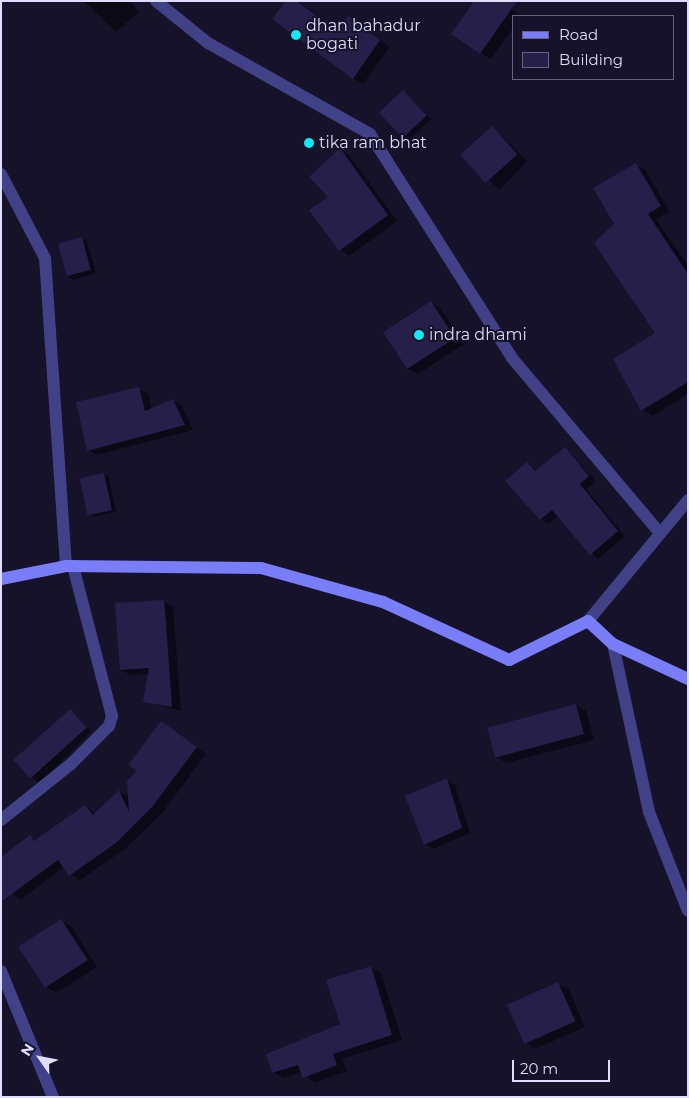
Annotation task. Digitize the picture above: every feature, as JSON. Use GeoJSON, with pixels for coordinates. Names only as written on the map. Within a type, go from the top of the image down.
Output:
{"type":"FeatureCollection","features":[{"type":"Feature","properties":{"kind":"street"},"geometry":{"type":"LineString","coordinates":[[156,1],[208,43],[370,134],[512,358],[660,532]]}},
{"type":"Feature","properties":{"kind":"street"},"geometry":{"type":"LineString","coordinates":[[1,174],[45,258],[70,566],[112,716],[108,726],[71,764],[1,820]]}},
{"type":"Feature","properties":{"kind":"street"},"geometry":{"type":"LineString","coordinates":[[1,579],[70,566],[261,568],[383,602],[509,660],[588,621],[688,500]]}},
{"type":"Feature","properties":{"kind":"street"},"geometry":{"type":"LineString","coordinates":[[588,621],[613,644],[688,678]]}},
{"type":"Feature","properties":{"kind":"street"},"geometry":{"type":"LineString","coordinates":[[613,644],[650,812],[688,911]]}},
{"type":"Feature","properties":{"kind":"street"},"geometry":{"type":"LineString","coordinates":[[1,971],[53,1097]]}},
{"type":"Feature","properties":{"kind":"building"},"geometry":{"type":"Polygon","coordinates":[[[286,1],[297,1],[337,32],[348,16],[380,40],[353,79],[272,19],[286,1]]]}},
{"type":"Feature","properties":{"kind":"building"},"geometry":{"type":"Polygon","coordinates":[[[474,1],[517,1],[480,54],[451,34],[474,1]]]}},
{"type":"Feature","properties":{"kind":"building"},"geometry":{"type":"Polygon","coordinates":[[[403,90],[427,116],[403,138],[379,113],[403,90]]]}},
{"type":"Feature","properties":{"kind":"building"},"geometry":{"type":"Polygon","coordinates":[[[492,126],[517,154],[485,183],[460,155],[492,126]]]}},
{"type":"Feature","properties":{"kind":"building"},"geometry":{"type":"Polygon","coordinates":[[[340,148],[388,215],[339,251],[309,210],[328,197],[309,177],[340,148]]]}},
{"type":"Feature","properties":{"kind":"building"},"geometry":{"type":"Polygon","coordinates":[[[636,163],[661,206],[648,214],[688,274],[688,382],[641,411],[613,359],[655,333],[594,243],[614,224],[593,188],[636,163]]]}},
{"type":"Feature","properties":{"kind":"building"},"geometry":{"type":"Polygon","coordinates":[[[82,237],[91,270],[67,276],[58,243],[82,237]]]}},
{"type":"Feature","properties":{"kind":"building","name":"indra dhami"},"geometry":{"type":"Polygon","coordinates":[[[431,301],[455,338],[407,369],[383,332],[431,301]]]}},
{"type":"Feature","properties":{"kind":"building"},"geometry":{"type":"Polygon","coordinates":[[[139,387],[145,411],[173,399],[185,425],[87,451],[76,402],[139,387]]]}},
{"type":"Feature","properties":{"kind":"building"},"geometry":{"type":"Polygon","coordinates":[[[565,447],[589,476],[580,484],[618,531],[590,555],[552,510],[540,520],[505,481],[527,462],[535,471],[565,447]]]}},
{"type":"Feature","properties":{"kind":"building"},"geometry":{"type":"Polygon","coordinates":[[[104,473],[112,510],[87,515],[80,478],[104,473]]]}},
{"type":"Feature","properties":{"kind":"building"},"geometry":{"type":"Polygon","coordinates":[[[164,600],[172,707],[143,702],[149,668],[120,670],[115,603],[164,600]]]}},
{"type":"Feature","properties":{"kind":"building"},"geometry":{"type":"Polygon","coordinates":[[[576,704],[584,734],[495,758],[487,728],[576,704]]]}},
{"type":"Feature","properties":{"kind":"building"},"geometry":{"type":"Polygon","coordinates":[[[70,709],[87,728],[30,778],[14,760],[70,709]]]}},
{"type":"Feature","properties":{"kind":"building"},"geometry":{"type":"Polygon","coordinates":[[[161,721],[197,747],[152,807],[116,843],[69,876],[58,860],[1,902],[1,857],[30,835],[34,841],[85,805],[93,815],[119,790],[129,812],[127,781],[137,771],[128,765],[161,721]]]}},
{"type":"Feature","properties":{"kind":"building"},"geometry":{"type":"Polygon","coordinates":[[[447,778],[462,828],[424,845],[405,796],[447,778]]]}},
{"type":"Feature","properties":{"kind":"building"},"geometry":{"type":"Polygon","coordinates":[[[61,919],[88,960],[45,988],[18,947],[61,919]]]}},
{"type":"Feature","properties":{"kind":"building"},"geometry":{"type":"Polygon","coordinates":[[[371,966],[392,1035],[333,1054],[337,1065],[303,1078],[298,1065],[272,1073],[266,1054],[340,1024],[326,980],[371,966]]]}},
{"type":"Feature","properties":{"kind":"building"},"geometry":{"type":"Polygon","coordinates":[[[558,982],[575,1021],[524,1044],[507,1005],[558,982]]]}},
{"type":"Feature","properties":{"kind":"place","name":"dhan bahadur bogati"},"geometry":{"type":"Point","coordinates":[296,35]}},
{"type":"Feature","properties":{"kind":"place","name":"tika ram bhat"},"geometry":{"type":"Point","coordinates":[309,143]}},
{"type":"Feature","properties":{"kind":"place","name":"indra dhami"},"geometry":{"type":"Point","coordinates":[419,335]}}]}
